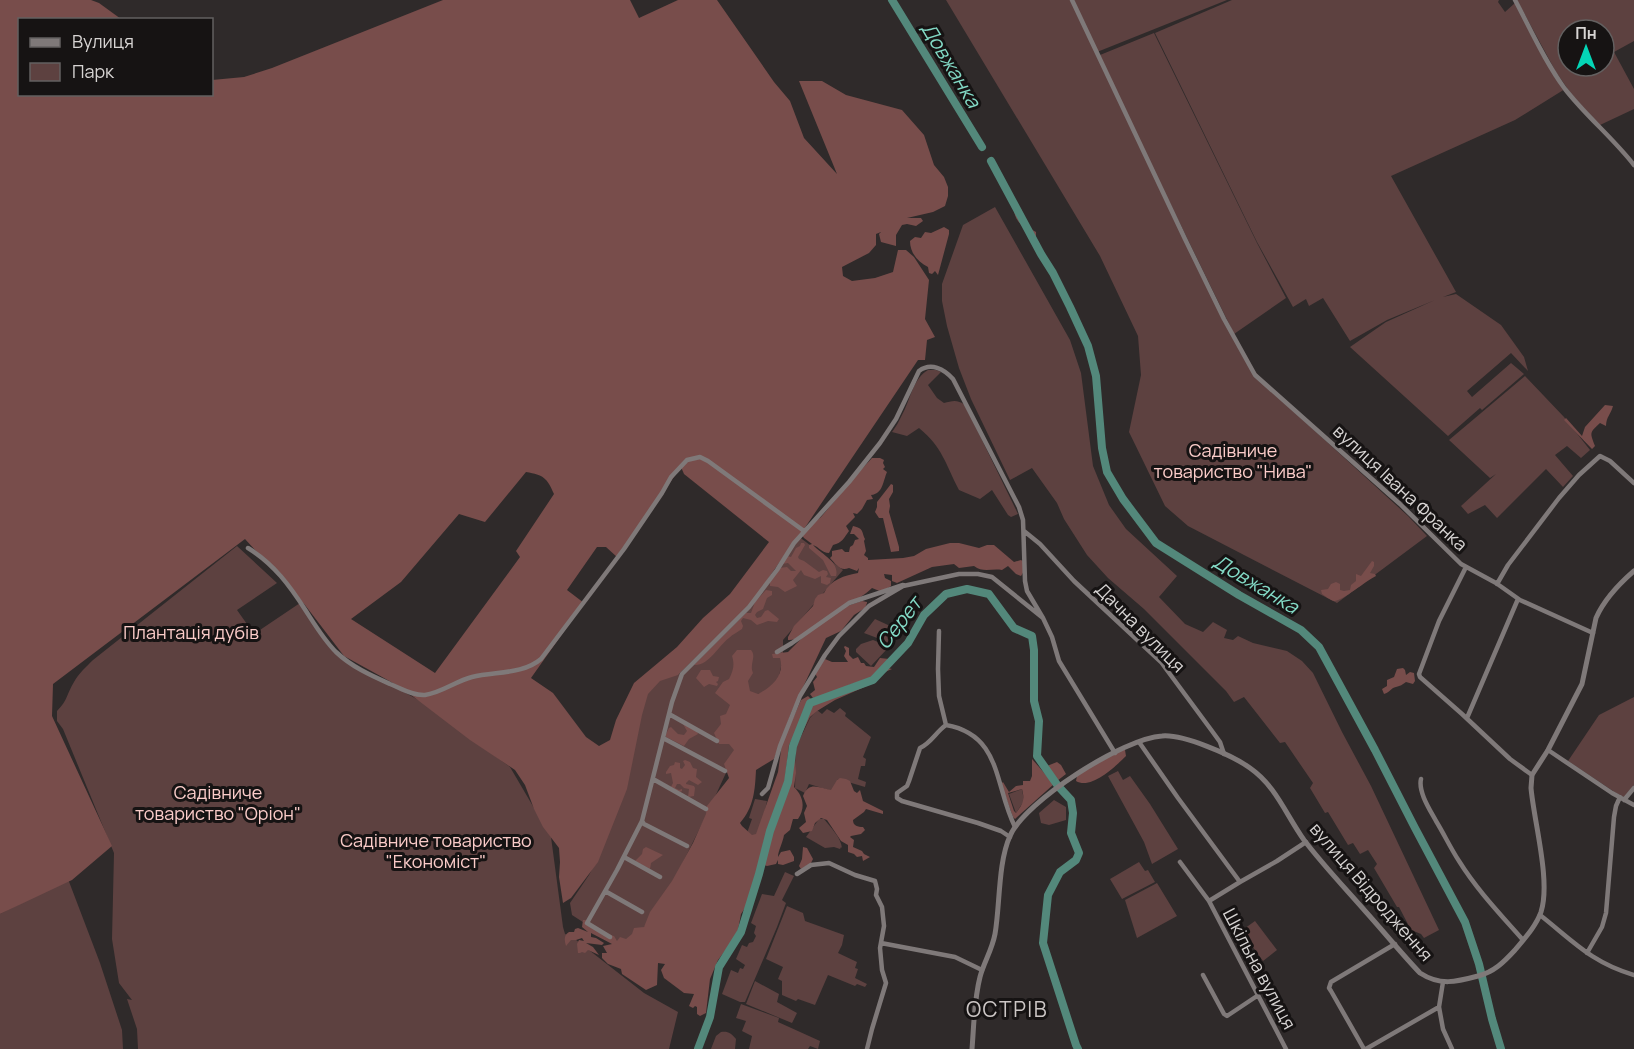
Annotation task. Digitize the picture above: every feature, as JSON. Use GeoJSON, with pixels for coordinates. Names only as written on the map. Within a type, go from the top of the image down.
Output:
{"type":"FeatureCollection","features":[{"type":"Feature","properties":{"kind":"street","name":"вулиця Івана Франка"},"geometry":{"type":"LineString","coordinates":[[1072,0],[1224,319],[1253,372],[1261,382],[1270,387],[1392,496],[1461,564],[1518,599],[1593,633]]}},
{"type":"Feature","properties":{"kind":"street"},"geometry":{"type":"LineString","coordinates":[[1515,0],[1551,68],[1566,90],[1634,165]]}},
{"type":"Feature","properties":{"kind":"street"},"geometry":{"type":"LineString","coordinates":[[610,937],[587,923],[642,821],[675,692],[685,671],[749,607],[804,531],[849,482],[888,431],[905,403],[919,372],[924,368],[931,367],[947,372],[953,379],[1019,507],[1023,520],[1024,581],[1027,591],[1053,637],[1059,661],[1114,753]]}},
{"type":"Feature","properties":{"kind":"street"},"geometry":{"type":"LineString","coordinates":[[1497,584],[1508,565],[1559,498],[1600,456],[1610,460],[1634,483]]}},
{"type":"Feature","properties":{"kind":"street"},"geometry":{"type":"LineString","coordinates":[[248,548],[267,561],[285,579],[334,650],[348,663],[367,674],[410,692],[425,694],[470,677],[528,668],[541,659],[624,549],[671,477],[687,460],[700,457],[708,460],[804,531]]}},
{"type":"Feature","properties":{"kind":"street","name":"Дачна вулиця"},"geometry":{"type":"LineString","coordinates":[[1024,531],[1161,662],[1212,730],[1224,754]]}},
{"type":"Feature","properties":{"kind":"street"},"geometry":{"type":"LineString","coordinates":[[1466,567],[1439,621],[1419,674],[1510,759],[1532,775]]}},
{"type":"Feature","properties":{"kind":"street"},"geometry":{"type":"LineString","coordinates":[[1421,779],[1419,784],[1425,798],[1459,861],[1472,880],[1523,940],[1540,915],[1543,903],[1544,881],[1530,788],[1532,775],[1548,750],[1581,684],[1596,618],[1605,601],[1634,571]]}},
{"type":"Feature","properties":{"kind":"street"},"geometry":{"type":"LineString","coordinates":[[777,652],[792,644],[849,603],[899,585],[959,574],[986,575],[997,580],[1043,618]]}},
{"type":"Feature","properties":{"kind":"street"},"geometry":{"type":"LineString","coordinates":[[762,794],[768,788],[780,746],[800,696],[825,655],[839,636],[863,611],[909,584]]}},
{"type":"Feature","properties":{"kind":"street"},"geometry":{"type":"LineString","coordinates":[[1467,718],[1518,599]]}},
{"type":"Feature","properties":{"kind":"street"},"geometry":{"type":"LineString","coordinates":[[939,631],[939,696],[946,725]]}},
{"type":"Feature","properties":{"kind":"street"},"geometry":{"type":"LineString","coordinates":[[669,714],[717,741]]}},
{"type":"Feature","properties":{"kind":"street"},"geometry":{"type":"LineString","coordinates":[[946,725],[928,744],[920,748],[909,781],[896,796],[902,801],[986,826],[1010,837]]}},
{"type":"Feature","properties":{"kind":"street"},"geometry":{"type":"LineString","coordinates":[[946,725],[966,731],[982,742],[994,766],[1015,827]]}},
{"type":"Feature","properties":{"kind":"street","name":"вулиця Відродження"},"geometry":{"type":"LineString","coordinates":[[972,1049],[982,970],[995,937],[1003,862],[1015,827],[1027,813],[1071,778],[1114,753],[1150,738],[1170,735],[1183,738],[1224,754],[1251,768],[1262,777],[1306,842],[1420,973],[1428,978],[1443,982],[1487,973],[1498,967],[1523,940]]}},
{"type":"Feature","properties":{"kind":"street"},"geometry":{"type":"LineString","coordinates":[[663,738],[725,771]]}},
{"type":"Feature","properties":{"kind":"street"},"geometry":{"type":"LineString","coordinates":[[1139,742],[1240,882]]}},
{"type":"Feature","properties":{"kind":"street"},"geometry":{"type":"LineString","coordinates":[[1548,750],[1634,805]]}},
{"type":"Feature","properties":{"kind":"street"},"geometry":{"type":"LineString","coordinates":[[653,779],[706,809]]}},
{"type":"Feature","properties":{"kind":"street"},"geometry":{"type":"LineString","coordinates":[[1587,953],[1602,927],[1606,913],[1616,806],[1634,788]]}},
{"type":"Feature","properties":{"kind":"street"},"geometry":{"type":"LineString","coordinates":[[642,821],[687,846]]}},
{"type":"Feature","properties":{"kind":"street"},"geometry":{"type":"LineString","coordinates":[[1209,902],[1306,842]]}},
{"type":"Feature","properties":{"kind":"street"},"geometry":{"type":"LineString","coordinates":[[624,857],[660,877]]}},
{"type":"Feature","properties":{"kind":"street","name":"Шкільна вулиця"},"geometry":{"type":"LineString","coordinates":[[1179,862],[1209,902],[1286,1049]]}},
{"type":"Feature","properties":{"kind":"street"},"geometry":{"type":"LineString","coordinates":[[797,874],[811,865],[829,863],[875,881],[876,894],[882,907],[884,926],[881,957],[886,983],[867,1049]]}},
{"type":"Feature","properties":{"kind":"street"},"geometry":{"type":"LineString","coordinates":[[606,891],[642,912]]}},
{"type":"Feature","properties":{"kind":"street"},"geometry":{"type":"LineString","coordinates":[[1540,915],[1573,944],[1605,965],[1634,975]]}},
{"type":"Feature","properties":{"kind":"street"},"geometry":{"type":"LineString","coordinates":[[881,943],[955,957],[982,970]]}},
{"type":"Feature","properties":{"kind":"street"},"geometry":{"type":"LineString","coordinates":[[1395,944],[1340,976],[1329,985],[1365,1049],[1439,1007]]}},
{"type":"Feature","properties":{"kind":"street"},"geometry":{"type":"LineString","coordinates":[[1203,975],[1227,1016],[1257,996]]}},
{"type":"Feature","properties":{"kind":"street"},"geometry":{"type":"LineString","coordinates":[[1443,982],[1439,1007],[1443,1029],[1452,1049]]}},
{"type":"Feature","properties":{"kind":"green space","name":"Садівниче товариство \"Нива\""},"geometry":{"type":"Polygon","coordinates":[[[946,0],[1071,0],[1242,355],[1270,390],[1427,536],[1337,603],[1188,526],[1165,506],[1129,432],[1141,375],[1138,336],[1100,256],[946,0]]]}},
{"type":"Feature","properties":{"kind":"green space"},"geometry":{"type":"Polygon","coordinates":[[[1074,0],[1227,0],[1097,52],[1074,0]]]}},
{"type":"Feature","properties":{"kind":"green space"},"geometry":{"type":"Polygon","coordinates":[[[1232,0],[1499,0],[1505,12],[1515,3],[1556,74],[1556,78],[1559,78],[1565,89],[1515,120],[1391,176],[1456,292],[1443,297],[1456,294],[1501,325],[1524,357],[1528,371],[1511,353],[1467,391],[1472,397],[1511,363],[1524,374],[1448,436],[1350,347],[1386,322],[1435,300],[1387,320],[1350,341],[1323,298],[1309,306],[1306,299],[1293,307],[1257,242],[1155,33],[1232,0]]]}},
{"type":"Feature","properties":{"kind":"green space"},"geometry":{"type":"Polygon","coordinates":[[[1517,0],[1634,0],[1634,41],[1616,51],[1616,18],[1556,18],[1556,72],[1517,0]]]}},
{"type":"Feature","properties":{"kind":"green space"},"geometry":{"type":"Polygon","coordinates":[[[1154,33],[1286,298],[1234,334],[1100,55],[1154,33]]]}},
{"type":"Feature","properties":{"kind":"green space"},"geometry":{"type":"Polygon","coordinates":[[[1616,56],[1634,89],[1634,109],[1600,125],[1572,95],[1560,78],[1616,78],[1616,56]]]}},
{"type":"Feature","properties":{"kind":"green space"},"geometry":{"type":"Polygon","coordinates":[[[995,207],[1070,340],[1081,373],[1093,466],[1109,505],[1126,529],[1177,576],[1159,597],[1185,624],[1203,632],[1213,622],[1227,630],[1224,638],[1233,640],[1238,636],[1253,643],[1287,651],[1302,661],[1313,673],[1371,786],[1439,930],[1424,938],[1421,934],[1411,930],[1374,868],[1377,864],[1368,850],[1360,854],[1353,843],[1348,845],[1328,812],[1325,813],[1310,788],[1313,783],[1285,742],[1280,743],[1244,697],[1234,702],[1226,691],[1144,609],[1108,578],[1087,555],[1064,519],[1057,503],[1032,468],[1010,480],[971,399],[959,368],[942,301],[942,284],[963,225],[995,207]]]}},
{"type":"Feature","properties":{"kind":"green space"},"geometry":{"type":"Polygon","coordinates":[[[928,370],[941,372],[928,385],[937,398],[944,403],[957,401],[965,405],[1018,514],[1011,517],[1008,515],[992,490],[980,499],[959,490],[939,449],[919,428],[907,436],[892,432],[915,384],[928,370]]]}},
{"type":"Feature","properties":{"kind":"green space"},"geometry":{"type":"Polygon","coordinates":[[[1525,376],[1564,417],[1590,450],[1581,458],[1567,446],[1555,455],[1573,476],[1563,487],[1546,469],[1497,518],[1485,505],[1468,514],[1461,506],[1496,474],[1490,478],[1449,440],[1525,376]]]}},
{"type":"Feature","properties":{"kind":"green space"},"geometry":{"type":"Polygon","coordinates":[[[798,536],[843,570],[783,640],[783,657],[777,686],[732,705],[718,736],[737,749],[674,880],[649,922],[632,939],[621,942],[609,939],[572,915],[570,903],[599,856],[646,694],[658,679],[680,674],[765,587],[798,536]]]}},
{"type":"Feature","properties":{"kind":"green space"},"geometry":{"type":"Polygon","coordinates":[[[237,546],[277,583],[237,610],[254,634],[300,603],[339,656],[422,702],[510,767],[551,837],[565,934],[571,936],[644,993],[678,1012],[669,1049],[138,1049],[137,1029],[127,999],[132,1000],[119,983],[112,939],[114,853],[63,729],[57,721],[57,711],[76,679],[93,660],[237,546]]]}},
{"type":"Feature","properties":{"kind":"green space"},"geometry":{"type":"Polygon","coordinates":[[[875,619],[900,632],[891,645],[864,633],[875,619]]]}},
{"type":"Feature","properties":{"kind":"green space"},"geometry":{"type":"Polygon","coordinates":[[[873,640],[888,648],[871,666],[856,652],[856,649],[861,644],[873,640]]]}},
{"type":"Feature","properties":{"kind":"green space"},"geometry":{"type":"Polygon","coordinates":[[[1634,697],[1634,785],[1624,797],[1568,761],[1599,715],[1634,697]]]}},
{"type":"Feature","properties":{"kind":"green space"},"geometry":{"type":"Polygon","coordinates":[[[840,708],[846,713],[845,716],[871,737],[863,757],[866,759],[865,766],[861,766],[858,779],[866,782],[865,787],[838,779],[832,791],[809,784],[805,793],[795,788],[796,747],[810,718],[817,710],[822,714],[827,709],[834,713],[840,708]]]}},
{"type":"Feature","properties":{"kind":"green space"},"geometry":{"type":"Polygon","coordinates":[[[1118,771],[1123,780],[1130,776],[1178,849],[1152,864],[1144,842],[1108,776],[1118,771]]]}},
{"type":"Feature","properties":{"kind":"green space"},"geometry":{"type":"Polygon","coordinates":[[[1022,789],[1024,801],[1016,813],[1009,794],[1022,789]]]}},
{"type":"Feature","properties":{"kind":"green space"},"geometry":{"type":"Polygon","coordinates":[[[755,799],[767,801],[760,834],[751,836],[747,833],[755,799]]]}},
{"type":"Feature","properties":{"kind":"green space"},"geometry":{"type":"Polygon","coordinates":[[[1054,800],[1066,807],[1066,820],[1049,825],[1041,823],[1039,813],[1054,800]]]}},
{"type":"Feature","properties":{"kind":"green space"},"geometry":{"type":"Polygon","coordinates":[[[819,819],[824,819],[832,829],[840,840],[842,848],[825,848],[806,837],[819,819]]]}},
{"type":"Feature","properties":{"kind":"green space"},"geometry":{"type":"Polygon","coordinates":[[[1139,862],[1145,871],[1148,870],[1155,882],[1122,899],[1110,879],[1139,862]]]}},
{"type":"Feature","properties":{"kind":"green space"},"geometry":{"type":"Polygon","coordinates":[[[785,872],[794,876],[782,900],[786,903],[745,1002],[740,1002],[722,994],[731,970],[738,973],[745,965],[736,959],[742,945],[747,947],[756,936],[754,933],[756,926],[751,923],[762,894],[774,896],[785,872]]]}},
{"type":"Feature","properties":{"kind":"green space"},"geometry":{"type":"Polygon","coordinates":[[[68,879],[100,963],[122,1030],[123,1049],[0,1049],[0,914],[68,879]]]}},
{"type":"Feature","properties":{"kind":"green space"},"geometry":{"type":"Polygon","coordinates":[[[1157,883],[1177,916],[1137,938],[1125,900],[1157,883]]]}},
{"type":"Feature","properties":{"kind":"green space"},"geometry":{"type":"Polygon","coordinates":[[[787,906],[803,913],[805,921],[844,935],[838,953],[857,962],[855,968],[858,969],[855,978],[867,984],[865,987],[857,984],[855,986],[828,975],[815,1005],[782,995],[782,981],[778,979],[783,967],[766,959],[787,906]]]}},
{"type":"Feature","properties":{"kind":"green space"},"geometry":{"type":"Polygon","coordinates":[[[1255,921],[1277,950],[1263,961],[1241,931],[1255,921]]]}},
{"type":"Feature","properties":{"kind":"green space"},"geometry":{"type":"Polygon","coordinates":[[[755,981],[779,994],[777,1002],[797,1013],[792,1023],[746,1004],[755,981]]]}},
{"type":"Feature","properties":{"kind":"green space"},"geometry":{"type":"Polygon","coordinates":[[[741,1004],[779,1018],[778,1022],[820,1041],[818,1049],[810,1046],[808,1049],[749,1049],[752,1036],[742,1031],[746,1021],[736,1018],[741,1004]]]}},
{"type":"Feature","properties":{"kind":"green space"},"geometry":{"type":"Polygon","coordinates":[[[721,1032],[733,1035],[736,1039],[735,1049],[711,1049],[716,1036],[721,1032]]]}},
{"type":"Feature","properties":{"kind":"shaded area"},"geometry":{"type":"Polygon","coordinates":[[[0,0],[91,0],[120,18],[18,18],[18,96],[213,96],[213,80],[244,77],[272,68],[443,0],[630,0],[639,18],[678,0],[717,0],[774,82],[790,101],[804,138],[837,174],[799,81],[822,81],[846,95],[902,110],[924,135],[934,165],[944,177],[948,187],[945,206],[933,212],[907,218],[921,218],[923,221],[916,226],[902,225],[896,235],[896,246],[881,242],[879,234],[881,232],[876,234],[876,245],[869,253],[842,267],[843,276],[852,281],[875,278],[893,272],[898,250],[906,250],[914,257],[929,280],[925,319],[935,337],[927,340],[925,360],[918,360],[802,532],[821,517],[872,458],[884,460],[883,469],[887,472],[882,487],[871,495],[873,499],[867,500],[857,514],[853,513],[855,517],[846,526],[849,531],[841,542],[833,545],[829,553],[813,545],[833,562],[836,576],[831,576],[823,560],[809,548],[812,544],[801,534],[752,602],[678,675],[660,681],[648,694],[627,789],[598,862],[571,898],[563,903],[559,877],[559,848],[543,827],[525,785],[515,770],[470,740],[402,688],[344,656],[305,605],[245,539],[53,684],[52,716],[112,846],[72,880],[0,914],[0,0]],[[681,467],[617,557],[606,547],[597,547],[567,590],[584,603],[531,678],[553,693],[586,737],[599,746],[610,740],[616,720],[634,683],[677,647],[703,618],[730,594],[769,542],[684,474],[681,467]],[[526,472],[485,522],[459,514],[401,582],[351,619],[435,673],[520,557],[516,551],[554,494],[544,478],[526,472]]]}},
{"type":"Feature","properties":{"kind":"shaded area"},"geometry":{"type":"Polygon","coordinates":[[[1014,206],[1021,209],[1029,228],[1036,232],[1036,240],[1040,247],[1028,238],[1028,230],[1017,220],[1014,206]]]}},
{"type":"Feature","properties":{"kind":"shaded area"},"geometry":{"type":"Polygon","coordinates":[[[944,227],[949,230],[949,234],[938,275],[935,271],[932,274],[929,273],[928,267],[915,257],[910,241],[915,237],[921,238],[925,232],[931,233],[944,227]]]}},
{"type":"Feature","properties":{"kind":"shaded area"},"geometry":{"type":"Polygon","coordinates":[[[1605,405],[1613,406],[1606,426],[1600,423],[1592,431],[1591,436],[1595,446],[1592,449],[1564,420],[1566,418],[1582,436],[1585,427],[1605,405]]]}},
{"type":"Feature","properties":{"kind":"shaded area"},"geometry":{"type":"Polygon","coordinates":[[[891,484],[893,492],[889,499],[889,512],[899,551],[891,552],[883,518],[879,518],[875,512],[877,502],[891,484]]]}},
{"type":"Feature","properties":{"kind":"shaded area"},"geometry":{"type":"Polygon","coordinates":[[[853,526],[862,530],[866,551],[864,555],[868,560],[914,556],[926,549],[950,543],[979,548],[994,545],[1014,562],[1021,560],[1024,562],[1024,571],[1021,576],[1008,566],[1002,570],[984,570],[974,566],[959,568],[954,564],[932,567],[897,583],[892,581],[892,575],[884,574],[885,578],[891,581],[891,586],[882,592],[872,588],[847,606],[862,601],[867,602],[865,608],[854,615],[841,631],[826,638],[791,713],[774,759],[756,770],[751,804],[740,823],[752,835],[756,834],[778,772],[782,743],[801,700],[808,696],[811,699],[806,705],[806,712],[818,701],[867,681],[887,668],[892,669],[869,685],[835,700],[810,717],[795,751],[794,787],[800,794],[803,806],[798,819],[793,819],[790,830],[784,835],[778,855],[778,857],[781,852],[790,850],[794,861],[783,865],[778,864],[778,860],[776,864],[764,865],[762,860],[768,849],[771,828],[764,841],[749,902],[741,914],[737,935],[718,960],[710,979],[706,1013],[700,1016],[697,1014],[697,1007],[689,1006],[694,994],[684,993],[664,978],[661,970],[665,964],[658,963],[657,985],[646,990],[622,974],[621,969],[608,964],[602,958],[602,953],[607,953],[603,946],[612,944],[591,933],[591,937],[604,943],[602,945],[586,943],[593,947],[599,955],[588,950],[585,953],[578,953],[577,944],[579,940],[584,941],[582,938],[571,940],[566,946],[565,936],[578,928],[588,932],[582,927],[583,920],[614,936],[617,941],[620,937],[626,939],[632,934],[634,928],[644,927],[650,912],[672,881],[693,843],[706,814],[707,806],[729,778],[724,764],[734,750],[729,744],[719,744],[714,733],[721,724],[720,716],[726,714],[730,705],[715,693],[723,682],[729,679],[733,665],[732,656],[737,650],[751,650],[753,653],[753,673],[748,681],[750,691],[758,694],[776,680],[781,664],[780,658],[773,658],[772,654],[788,652],[811,629],[797,638],[788,640],[794,626],[813,606],[818,595],[824,593],[838,579],[858,573],[859,568],[857,571],[841,568],[830,558],[832,551],[842,549],[849,552],[855,540],[859,539],[854,534],[850,534],[853,526]],[[803,718],[789,745],[783,796],[778,803],[773,824],[791,775],[788,771],[793,743],[803,718]]]}},
{"type":"Feature","properties":{"kind":"shaded area"},"geometry":{"type":"Polygon","coordinates":[[[801,543],[805,545],[799,559],[819,572],[827,571],[826,577],[831,578],[830,583],[827,585],[821,583],[821,576],[815,579],[804,575],[801,570],[793,580],[797,586],[785,592],[778,587],[770,586],[779,568],[787,567],[791,571],[796,571],[788,563],[782,564],[787,556],[791,557],[801,543]]]}},
{"type":"Feature","properties":{"kind":"shaded area"},"geometry":{"type":"Polygon","coordinates":[[[1372,561],[1374,566],[1370,573],[1376,576],[1348,595],[1334,601],[1322,594],[1321,590],[1328,589],[1336,582],[1340,584],[1340,590],[1350,590],[1351,585],[1356,581],[1356,574],[1361,576],[1372,561]]]}},
{"type":"Feature","properties":{"kind":"shaded area"},"geometry":{"type":"Polygon","coordinates":[[[766,590],[772,591],[772,595],[767,598],[763,609],[755,615],[757,618],[761,617],[768,610],[779,619],[777,622],[768,621],[757,625],[743,618],[742,629],[725,641],[709,659],[694,665],[746,613],[751,613],[755,602],[766,590]]]}},
{"type":"Feature","properties":{"kind":"shaded area"},"geometry":{"type":"Polygon","coordinates":[[[845,646],[849,648],[849,655],[853,659],[858,657],[866,666],[874,667],[880,658],[889,659],[889,661],[884,669],[874,677],[813,698],[810,694],[815,690],[813,682],[817,677],[815,673],[825,659],[832,662],[848,662],[844,656],[845,646]]]}},
{"type":"Feature","properties":{"kind":"shaded area"},"geometry":{"type":"Polygon","coordinates":[[[1403,668],[1406,675],[1410,672],[1414,673],[1413,684],[1406,682],[1384,694],[1382,689],[1387,686],[1387,680],[1394,677],[1397,669],[1403,668]]]}},
{"type":"Feature","properties":{"kind":"shaded area"},"geometry":{"type":"Polygon","coordinates":[[[701,670],[710,670],[713,676],[719,677],[716,682],[717,686],[709,684],[704,687],[696,678],[701,670]]]}},
{"type":"Feature","properties":{"kind":"shaded area"},"geometry":{"type":"Polygon","coordinates":[[[683,724],[697,731],[698,734],[689,739],[684,746],[666,737],[671,727],[678,734],[684,735],[687,731],[683,724]]]}},
{"type":"Feature","properties":{"kind":"shaded area"},"geometry":{"type":"Polygon","coordinates":[[[1119,749],[1125,750],[1126,756],[1109,771],[1096,780],[1082,783],[1076,781],[1077,776],[1119,749]]]}},
{"type":"Feature","properties":{"kind":"shaded area"},"geometry":{"type":"Polygon","coordinates":[[[1032,759],[1054,784],[1015,819],[1001,784],[1003,782],[1009,792],[1016,786],[1023,785],[1023,781],[1030,781],[1032,759]],[[1022,789],[1008,793],[1016,813],[1023,802],[1022,789]]]}},
{"type":"Feature","properties":{"kind":"shaded area"},"geometry":{"type":"Polygon","coordinates":[[[685,760],[697,769],[696,777],[702,782],[698,785],[689,780],[686,783],[695,788],[694,796],[688,797],[689,789],[677,784],[675,788],[682,789],[680,792],[671,787],[673,783],[671,773],[666,774],[675,762],[680,763],[682,769],[685,760]]]}},
{"type":"Feature","properties":{"kind":"shaded area"},"geometry":{"type":"Polygon","coordinates":[[[1057,762],[1066,774],[1057,781],[1047,766],[1057,762]]]}},
{"type":"Feature","properties":{"kind":"shaded area"},"geometry":{"type":"Polygon","coordinates":[[[840,778],[850,781],[857,793],[860,790],[863,801],[883,811],[883,814],[866,809],[853,820],[855,825],[865,830],[861,834],[850,837],[854,840],[853,847],[870,857],[863,861],[862,856],[857,857],[848,852],[848,845],[841,841],[827,820],[821,818],[815,823],[812,831],[803,833],[799,828],[806,822],[804,813],[807,806],[803,796],[805,791],[811,787],[831,790],[840,778]]]}},
{"type":"Feature","properties":{"kind":"shaded area"},"geometry":{"type":"Polygon","coordinates":[[[646,847],[663,855],[651,863],[650,869],[635,861],[646,847]]]}},
{"type":"Feature","properties":{"kind":"shaded area"},"geometry":{"type":"Polygon","coordinates":[[[803,847],[807,848],[813,859],[801,869],[799,866],[803,847]]]}},
{"type":"Feature","properties":{"kind":"waterway","name":"Довжанка"},"geometry":{"type":"LineString","coordinates":[[892,0],[982,147]]}},
{"type":"Feature","properties":{"kind":"waterway","name":"Довжанка"},"geometry":{"type":"LineString","coordinates":[[991,161],[1053,273],[1088,346],[1096,376],[1102,448],[1107,472],[1123,499],[1156,543],[1239,595],[1301,630],[1319,647],[1465,922],[1479,964],[1501,1049]]}},
{"type":"Feature","properties":{"kind":"waterway","name":"Серет"},"geometry":{"type":"LineString","coordinates":[[698,1049],[710,1017],[719,967],[741,932],[770,831],[788,782],[793,746],[810,703],[873,680],[908,643],[924,615],[946,594],[967,589],[989,594],[1014,628],[1032,636],[1034,701],[1039,721],[1037,756],[1071,800],[1073,813],[1071,833],[1079,853],[1076,860],[1060,872],[1048,895],[1043,943],[1078,1049]]}},
{"type":"Feature","properties":{"kind":"district","name":"ОСТРІВ"},"geometry":{"type":"Point","coordinates":[1007,1010]}},
{"type":"Feature","properties":{"kind":"park label","name":"Плантація дубів"},"geometry":{"type":"Point","coordinates":[191,633]}},
{"type":"Feature","properties":{"kind":"park label","name":"Садівниче товариство \"Оріон\""},"geometry":{"type":"Point","coordinates":[218,803]}},
{"type":"Feature","properties":{"kind":"park label","name":"Садівниче товариство \"Економіст\""},"geometry":{"type":"Point","coordinates":[436,851]}}]}
